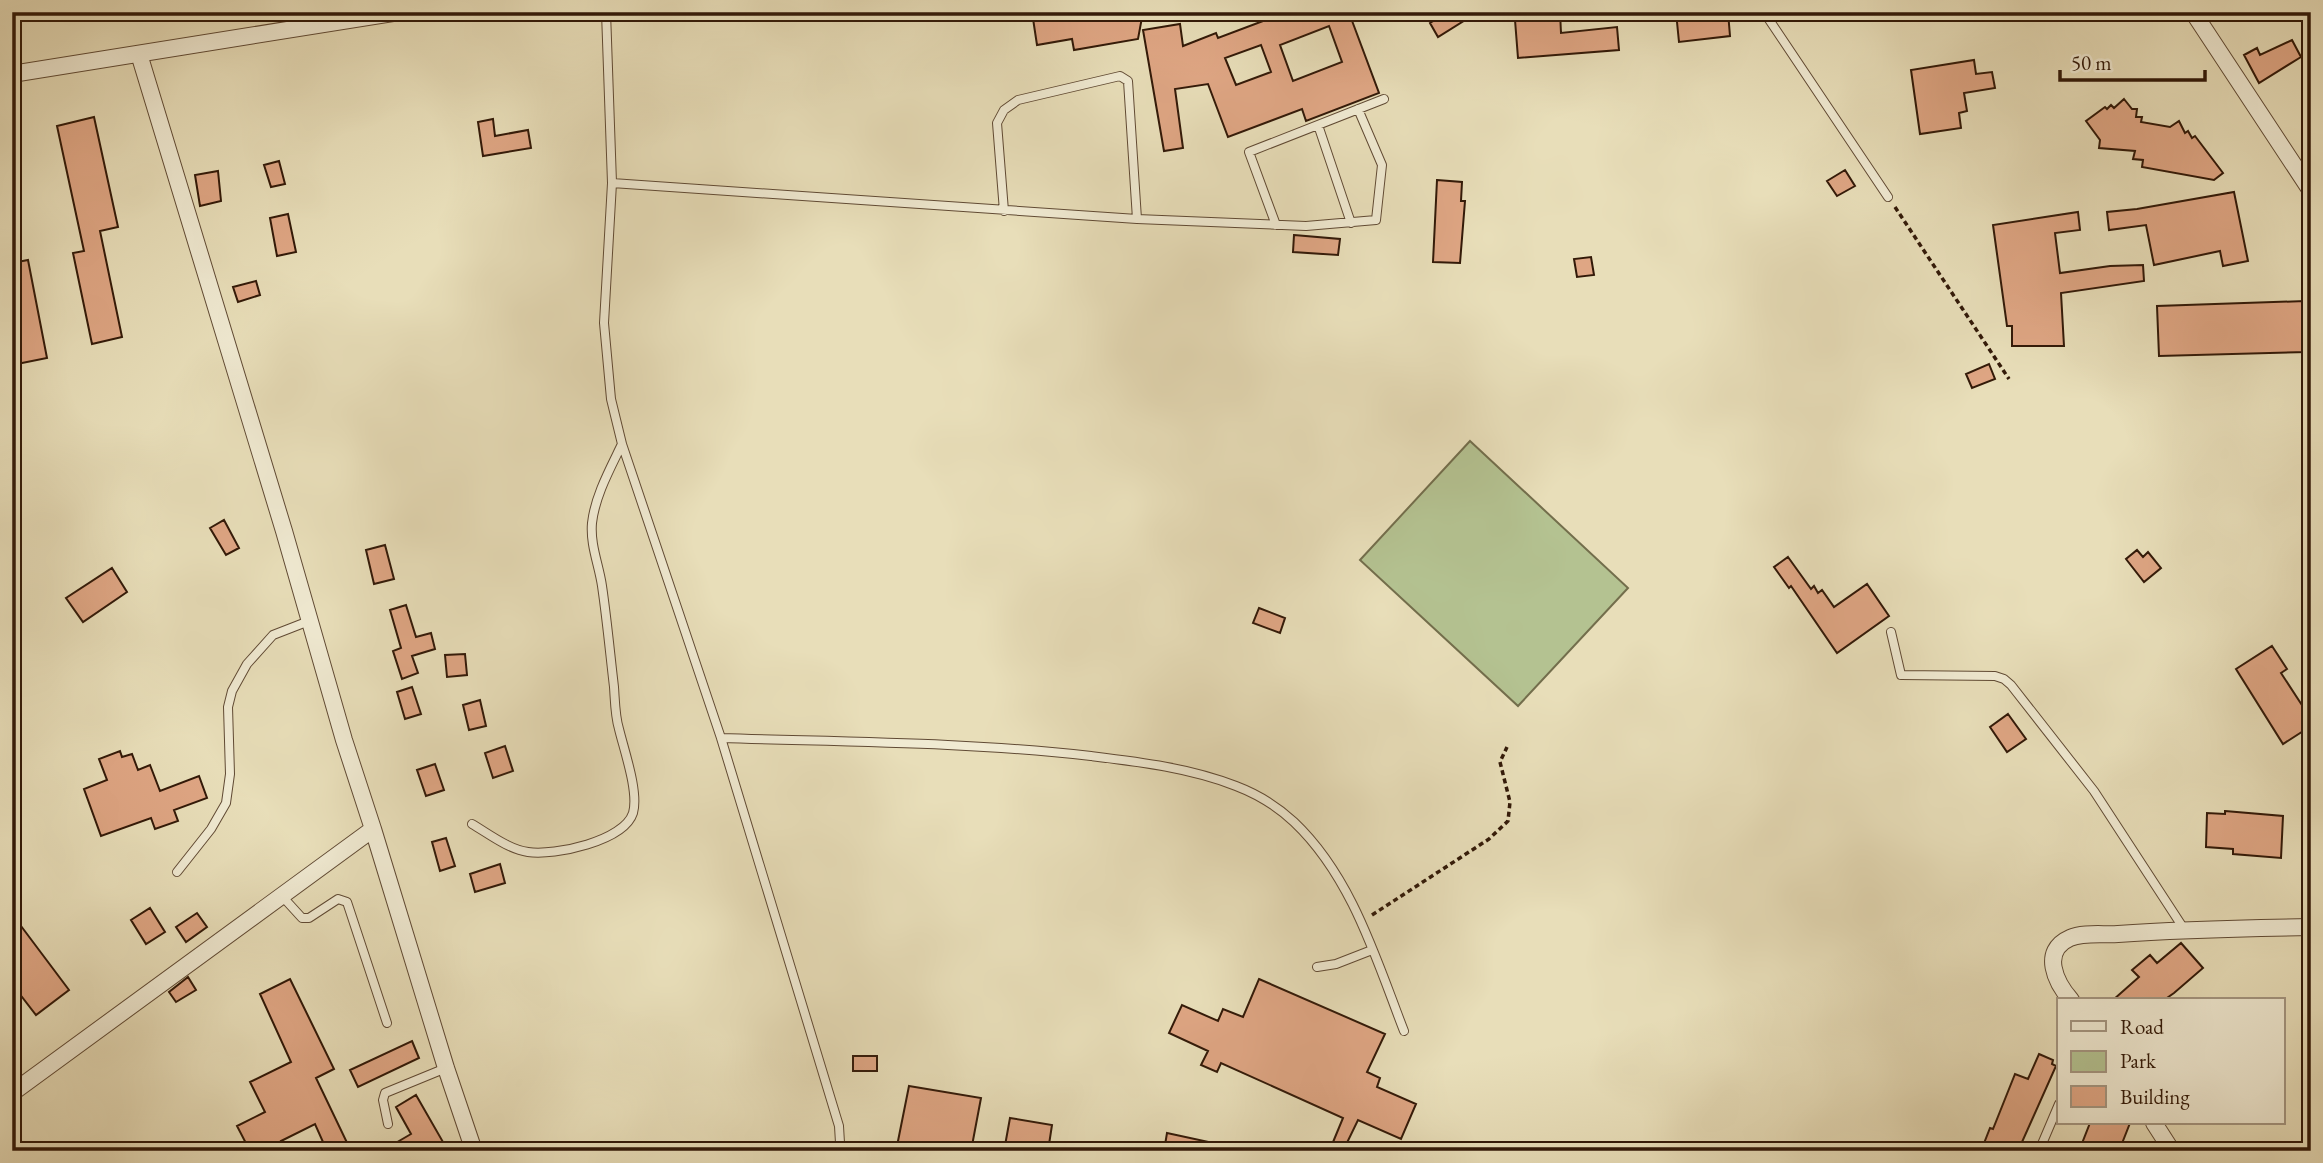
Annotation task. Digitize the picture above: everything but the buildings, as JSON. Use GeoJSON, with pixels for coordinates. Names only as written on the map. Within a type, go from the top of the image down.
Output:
{"type":"FeatureCollection","features":[{"type":"Feature","properties":{"kind":"street"},"geometry":{"type":"LineString","coordinates":[[12,74],[399,12]]}},
{"type":"Feature","properties":{"kind":"street"},"geometry":{"type":"LineString","coordinates":[[2193,12],[2311,191]]}},
{"type":"Feature","properties":{"kind":"street"},"geometry":{"type":"LineString","coordinates":[[139,54],[309,621],[474,1151]]}},
{"type":"Feature","properties":{"kind":"street"},"geometry":{"type":"LineString","coordinates":[[12,1093],[373,829]]}},
{"type":"Feature","properties":{"kind":"street"},"geometry":{"type":"LineString","coordinates":[[2070,998],[2054,977],[2052,964],[2055,951],[2071,937],[2184,929],[2311,927]]}},
{"type":"Feature","properties":{"kind":"street"},"geometry":{"type":"LineString","coordinates":[[2155,1124],[2172,1151]]}},
{"type":"Feature","properties":{"kind":"lane"},"geometry":{"type":"LineString","coordinates":[[606,12],[612,183],[604,323],[611,399],[622,444],[722,738],[839,1126],[838,1151]]}},
{"type":"Feature","properties":{"kind":"lane"},"geometry":{"type":"LineString","coordinates":[[1764,12],[1888,197]]}},
{"type":"Feature","properties":{"kind":"lane"},"geometry":{"type":"LineString","coordinates":[[1004,211],[997,122],[1004,110],[1018,100],[1120,76],[1128,81],[1137,219]]}},
{"type":"Feature","properties":{"kind":"lane"},"geometry":{"type":"LineString","coordinates":[[1276,225],[1249,152],[1384,99]]}},
{"type":"Feature","properties":{"kind":"lane"},"geometry":{"type":"LineString","coordinates":[[612,183],[1137,219],[1307,226],[1351,223],[1376,220],[1382,165],[1358,109]]}},
{"type":"Feature","properties":{"kind":"lane"},"geometry":{"type":"LineString","coordinates":[[1318,125],[1351,223]]}},
{"type":"Feature","properties":{"kind":"lane"},"geometry":{"type":"LineString","coordinates":[[472,824],[513,848],[528,852],[545,852],[578,847],[615,832],[624,826],[633,812],[634,795],[618,726],[602,582],[592,544],[594,509],[622,444]]}},
{"type":"Feature","properties":{"kind":"lane"},"geometry":{"type":"LineString","coordinates":[[177,872],[211,829],[226,803],[230,774],[228,707],[232,691],[247,664],[273,635],[309,621]]}},
{"type":"Feature","properties":{"kind":"lane"},"geometry":{"type":"LineString","coordinates":[[1891,632],[1901,675],[1995,676],[2011,685],[2094,791],[2184,929]]}},
{"type":"Feature","properties":{"kind":"lane"},"geometry":{"type":"LineString","coordinates":[[722,738],[1031,749],[1140,763],[1237,786],[1268,802],[1294,822],[1339,880],[1372,950],[1404,1031]]}},
{"type":"Feature","properties":{"kind":"lane"},"geometry":{"type":"LineString","coordinates":[[281,895],[302,918],[310,918],[338,899],[347,902],[387,1023]]}},
{"type":"Feature","properties":{"kind":"lane"},"geometry":{"type":"LineString","coordinates":[[1317,967],[1336,964],[1372,950]]}},
{"type":"Feature","properties":{"kind":"lane"},"geometry":{"type":"LineString","coordinates":[[388,1124],[383,1100],[385,1093],[446,1068]]}},
{"type":"Feature","properties":{"kind":"lane"},"geometry":{"type":"LineString","coordinates":[[2039,1151],[2057,1109]]}},
{"type":"Feature","properties":{"kind":"path"},"geometry":{"type":"LineString","coordinates":[[1888,197],[2010,379]]}},
{"type":"Feature","properties":{"kind":"path"},"geometry":{"type":"LineString","coordinates":[[1359,920],[1378,912],[1423,883],[1489,839],[1508,821],[1510,802],[1500,762],[1507,747]]}},
{"type":"Feature","properties":{"kind":"green space"},"geometry":{"type":"Polygon","coordinates":[[[1470,441],[1628,588],[1518,706],[1360,560],[1470,441]]]}}]}
